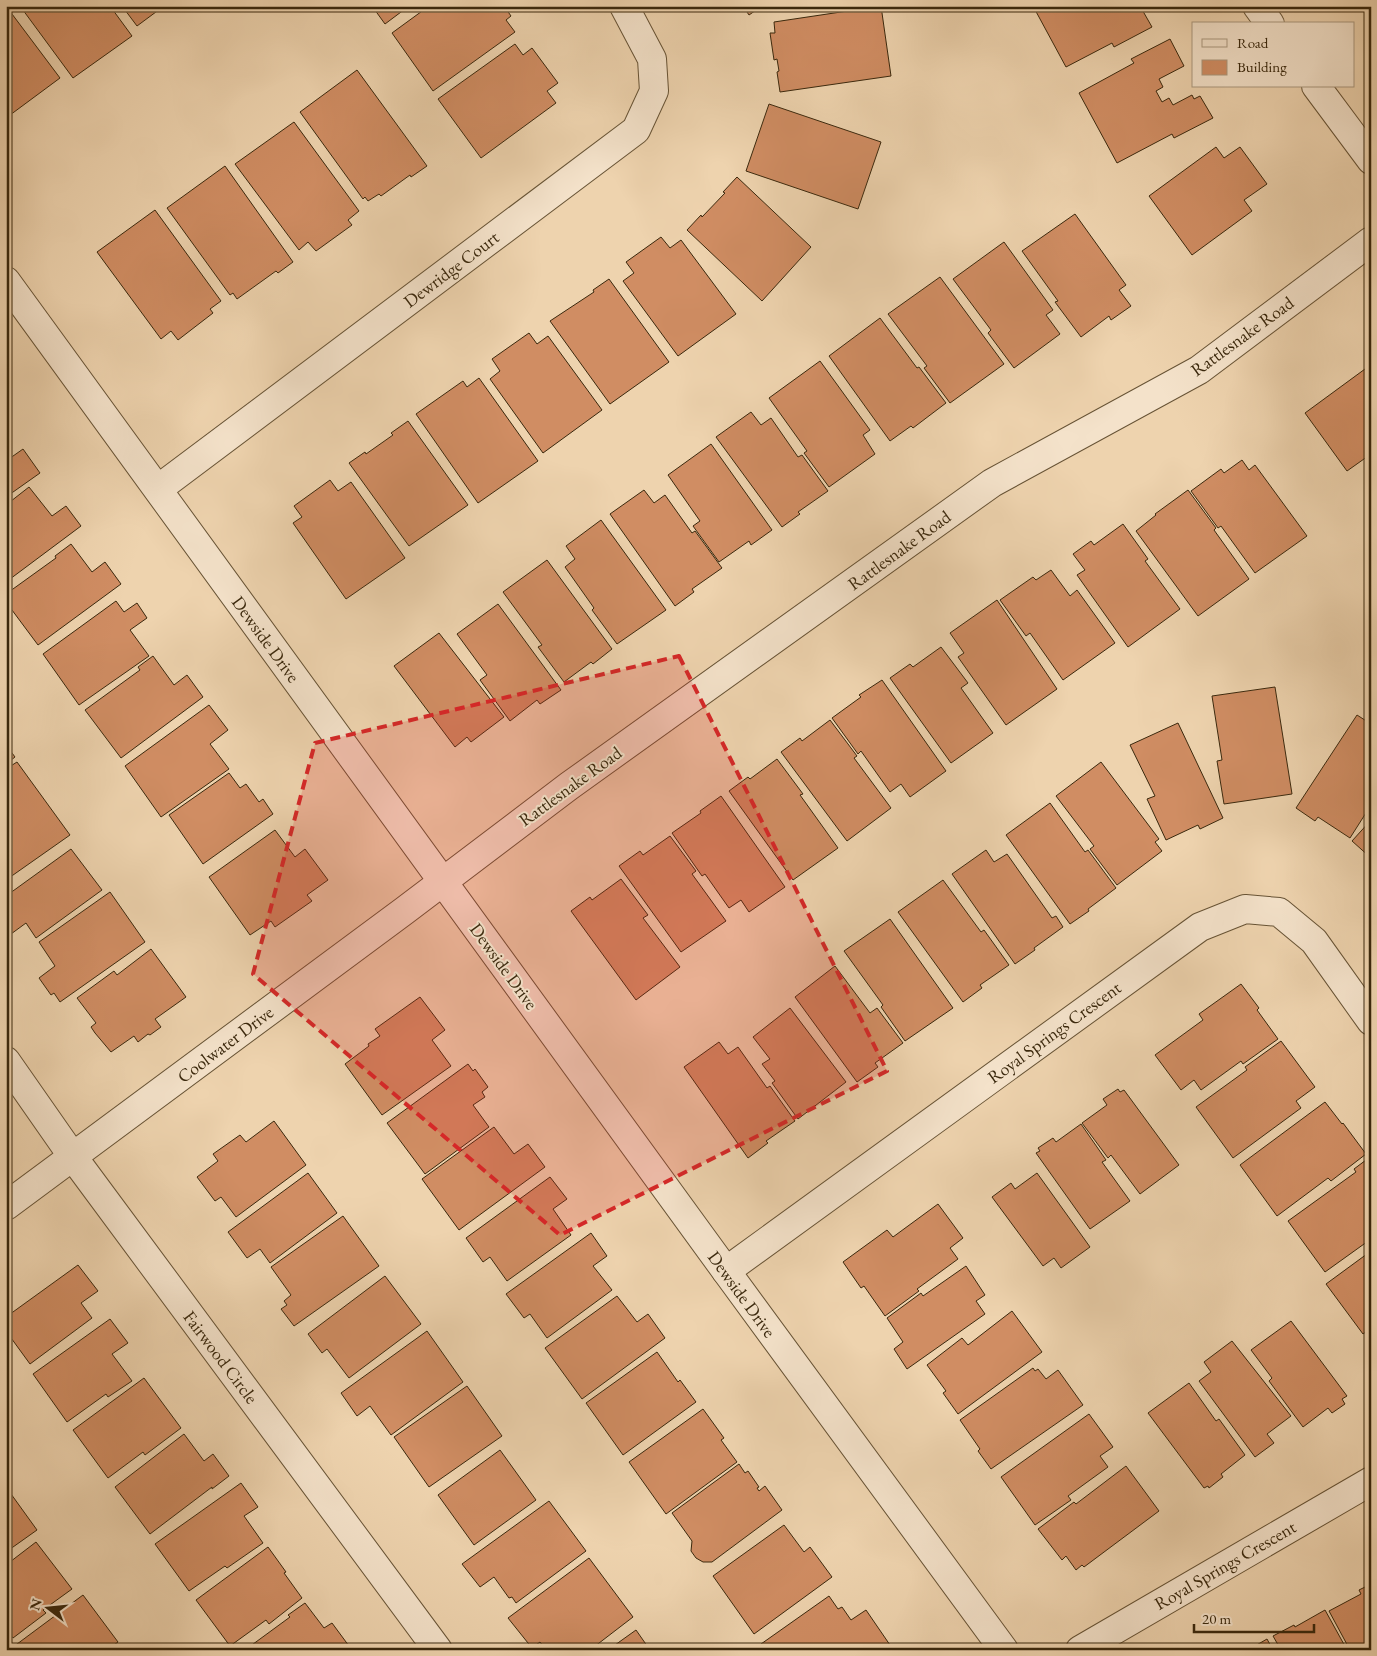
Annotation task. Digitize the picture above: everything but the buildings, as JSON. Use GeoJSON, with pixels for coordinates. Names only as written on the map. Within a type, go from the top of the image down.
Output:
{"type":"FeatureCollection","features":[{"type":"Feature","properties":{"kind":"street","name":"Dewridge Court"},"geometry":{"type":"LineString","coordinates":[[158,489],[636,130],[654,91],[652,59],[624,6]]}},
{"type":"Feature","properties":{"kind":"street"},"geometry":{"type":"LineString","coordinates":[[1257,6],[1269,22]]}},
{"type":"Feature","properties":{"kind":"street"},"geometry":{"type":"LineString","coordinates":[[1317,88],[1371,160]]}},
{"type":"Feature","properties":{"kind":"street","name":"Rattlesnake Road"},"geometry":{"type":"LineString","coordinates":[[442,882],[569,786],[992,483],[1199,370],[1371,241]]}},
{"type":"Feature","properties":{"kind":"street","name":"Dewside Drive"},"geometry":{"type":"LineString","coordinates":[[6,281],[442,882],[1004,1650]]}},
{"type":"Feature","properties":{"kind":"street","name":"Coolwater Drive"},"geometry":{"type":"LineString","coordinates":[[6,1206],[442,882]]}},
{"type":"Feature","properties":{"kind":"street","name":"Royal Springs Crescent"},"geometry":{"type":"LineString","coordinates":[[726,1271],[1200,927],[1245,910],[1279,912],[1314,941],[1371,1021]]}},
{"type":"Feature","properties":{"kind":"street","name":"Fairwood Circle"},"geometry":{"type":"LineString","coordinates":[[6,1061],[73,1157],[438,1650]]}},
{"type":"Feature","properties":{"kind":"street","name":"Royal Springs Crescent"},"geometry":{"type":"LineString","coordinates":[[1080,1650],[1371,1481]]}},
{"type":"Feature","properties":{"kind":"highlighted area"},"geometry":{"type":"Polygon","coordinates":[[[679,656],[887,1071],[560,1235],[253,974],[315,743],[679,656]]]}}]}
